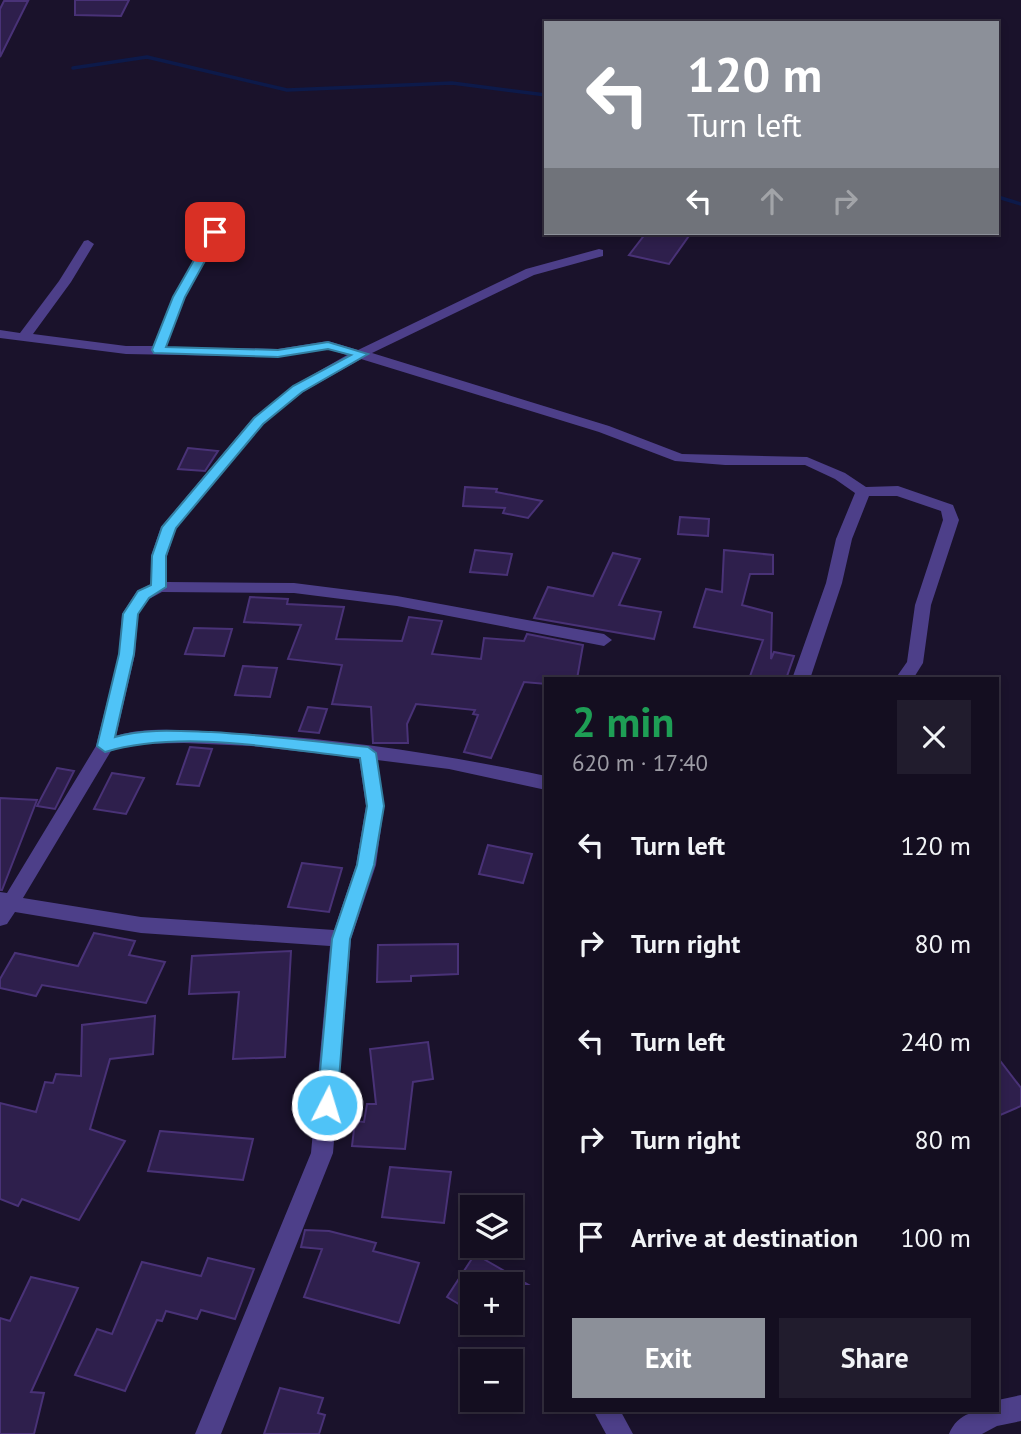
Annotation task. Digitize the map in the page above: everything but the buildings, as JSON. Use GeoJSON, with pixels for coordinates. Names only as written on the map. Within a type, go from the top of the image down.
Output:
{"type":"FeatureCollection","features":[{"type":"Feature","properties":{"kind":"street"},"geometry":{"type":"LineString","coordinates":[[158,350],[179,297],[215,232]]}},
{"type":"Feature","properties":{"kind":"street"},"geometry":{"type":"LineString","coordinates":[[24,337],[65,282],[88,244]]}},
{"type":"Feature","properties":{"kind":"street"},"geometry":{"type":"LineString","coordinates":[[159,587],[159,556],[169,527],[258,421],[298,389],[361,354],[530,272],[599,253]]}},
{"type":"Feature","properties":{"kind":"street"},"geometry":{"type":"LineString","coordinates":[[0,334],[126,350],[278,353],[328,345],[604,429],[680,458],[807,461],[840,476],[863,492],[898,491],[931,501],[948,508],[951,520],[923,605],[915,663],[905,677]]}},
{"type":"Feature","properties":{"kind":"street"},"geometry":{"type":"LineString","coordinates":[[802,677],[834,583],[844,539],[863,492]]}},
{"type":"Feature","properties":{"kind":"street"},"geometry":{"type":"LineString","coordinates":[[341,939],[141,925],[3,906],[105,746],[121,682],[130,614],[144,594],[159,587],[294,588],[397,601],[604,640]]}},
{"type":"Feature","properties":{"kind":"street"},"geometry":{"type":"LineString","coordinates":[[105,746],[130,738],[251,740],[449,762],[544,783]]}},
{"type":"Feature","properties":{"kind":"street"},"geometry":{"type":"LineString","coordinates":[[208,1434],[322,1153],[341,939],[366,865],[375,806],[368,753]]}},
{"type":"Feature","properties":{"kind":"street"},"geometry":{"type":"LineString","coordinates":[[962,1434],[972,1425],[1011,1409],[1021,1408]]}},
{"type":"Feature","properties":{"kind":"street"},"geometry":{"type":"LineString","coordinates":[[606,1412],[620,1434]]}},
{"type":"Feature","properties":{"kind":"waterway"},"geometry":{"type":"LineString","coordinates":[[73,68],[147,57],[287,90],[452,83],[544,95]]}},
{"type":"Feature","properties":{"kind":"waterway"},"geometry":{"type":"LineString","coordinates":[[999,197],[1021,204]]}},
{"type":"Feature","properties":{"kind":"route"},"geometry":{"type":"LineString","coordinates":[[215,232],[179,297],[158,350],[278,353],[307,351],[328,345],[361,354],[335,366],[298,389],[258,421],[169,527],[159,556],[159,587],[144,594],[130,614],[127,654],[105,746],[130,738],[184,737],[251,740],[368,753],[375,806],[366,865],[341,939],[327,1105]]}}]}
